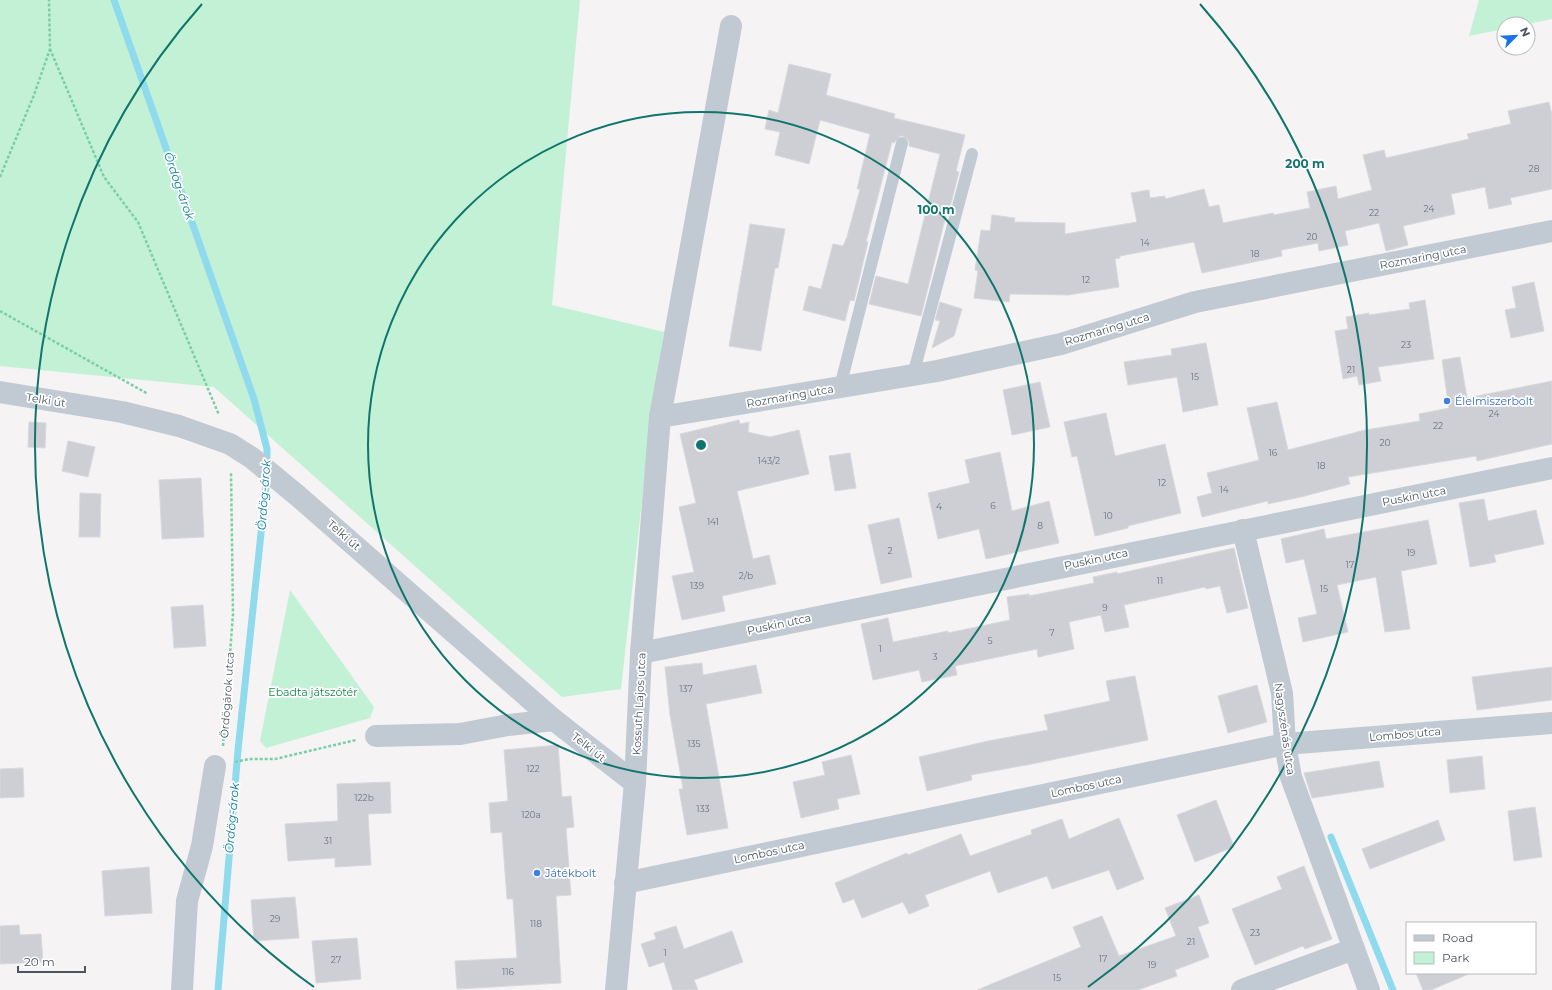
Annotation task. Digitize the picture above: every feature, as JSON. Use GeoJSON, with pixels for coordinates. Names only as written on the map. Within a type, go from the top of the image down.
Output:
{"type":"FeatureCollection","features":[{"type":"Feature","properties":{"kind":"street","name":"Kossuth Lajos utca"},"geometry":{"type":"LineString","coordinates":[[616,990],[635,783],[641,652],[660,417],[731,26]]}},
{"type":"Feature","properties":{"kind":"street","name":"Rozmaring utca"},"geometry":{"type":"LineString","coordinates":[[660,417],[912,374],[1061,344],[1195,302],[1552,231]]}},
{"type":"Feature","properties":{"kind":"street","name":"Telki út"},"geometry":{"type":"LineString","coordinates":[[0,392],[122,412],[179,426],[230,444],[252,458],[298,496],[554,720],[635,783]]}},
{"type":"Feature","properties":{"kind":"street","name":"Puskin utca"},"geometry":{"type":"LineString","coordinates":[[641,652],[1552,468]]}},
{"type":"Feature","properties":{"kind":"street","name":"Nagyszénás utca"},"geometry":{"type":"LineString","coordinates":[[1243,530],[1282,694],[1285,744],[1291,777],[1369,990]]}},
{"type":"Feature","properties":{"kind":"street"},"geometry":{"type":"LineString","coordinates":[[376,736],[460,734],[508,725],[554,720]]}},
{"type":"Feature","properties":{"kind":"street","name":"Lombos utca"},"geometry":{"type":"LineString","coordinates":[[625,883],[1285,744],[1552,722]]}},
{"type":"Feature","properties":{"kind":"street"},"geometry":{"type":"LineString","coordinates":[[182,990],[187,901],[202,846],[216,766]]}},
{"type":"Feature","properties":{"kind":"street"},"geometry":{"type":"LineString","coordinates":[[1242,990],[1354,949]]}},
{"type":"Feature","properties":{"kind":"lane"},"geometry":{"type":"LineString","coordinates":[[840,387],[902,142]]}},
{"type":"Feature","properties":{"kind":"lane"},"geometry":{"type":"LineString","coordinates":[[912,374],[972,154]]}},
{"type":"Feature","properties":{"kind":"path"},"geometry":{"type":"LineString","coordinates":[[0,176],[34,95],[50,49],[49,0]]}},
{"type":"Feature","properties":{"kind":"path"},"geometry":{"type":"LineString","coordinates":[[50,49],[104,177],[138,222],[230,444]]}},
{"type":"Feature","properties":{"kind":"path"},"geometry":{"type":"LineString","coordinates":[[0,311],[152,396]]}},
{"type":"Feature","properties":{"kind":"path","name":"Ördögárok utca"},"geometry":{"type":"LineString","coordinates":[[216,766],[224,742],[233,614],[232,483],[230,444]]}},
{"type":"Feature","properties":{"kind":"path"},"geometry":{"type":"LineString","coordinates":[[249,759],[275,759],[376,736]]}},
{"type":"Feature","properties":{"kind":"green space"},"geometry":{"type":"Polygon","coordinates":[[[0,0],[580,0],[552,305],[664,332],[654,393],[621,689],[562,697],[214,387],[0,366],[0,0]]]}},
{"type":"Feature","properties":{"kind":"green space"},"geometry":{"type":"Polygon","coordinates":[[[1479,0],[1552,0],[1552,19],[1536,22],[1536,16],[1496,16],[1496,31],[1469,36],[1479,0]]]}},
{"type":"Feature","properties":{"kind":"green space","name":"Ebadta játszótér"},"geometry":{"type":"Polygon","coordinates":[[[290,590],[374,707],[370,718],[266,748],[260,741],[290,590]]]}},
{"type":"Feature","properties":{"kind":"building"},"geometry":{"type":"Polygon","coordinates":[[[789,64],[831,74],[826,95],[895,114],[894,118],[965,135],[956,171],[959,172],[948,215],[946,215],[921,316],[869,304],[876,276],[908,284],[940,154],[909,146],[909,141],[903,136],[900,136],[894,143],[892,142],[866,242],[868,242],[854,301],[850,300],[845,321],[803,310],[809,286],[821,289],[833,244],[843,246],[847,237],[860,189],[857,189],[870,134],[820,120],[809,164],[775,155],[780,132],[765,129],[769,110],[778,113],[789,64]]]}},
{"type":"Feature","properties":{"kind":"building"},"geometry":{"type":"Polygon","coordinates":[[[1549,102],[1552,115],[1552,189],[1510,198],[1512,204],[1489,209],[1485,187],[1451,194],[1455,214],[1403,226],[1408,245],[1386,251],[1379,223],[1345,231],[1348,245],[1319,251],[1318,243],[1281,250],[1282,256],[1202,273],[1194,242],[1120,256],[1120,258],[1115,259],[1119,287],[1068,295],[1010,294],[1009,302],[974,298],[978,271],[975,270],[981,230],[990,231],[992,215],[1015,218],[1014,222],[1065,223],[1065,234],[1137,222],[1131,193],[1149,190],[1150,198],[1165,196],[1165,199],[1204,189],[1209,207],[1219,205],[1223,223],[1273,213],[1274,215],[1310,208],[1307,192],[1336,186],[1338,199],[1372,190],[1363,155],[1384,150],[1386,158],[1469,139],[1467,134],[1511,124],[1508,111],[1549,102]]]}},
{"type":"Feature","properties":{"kind":"building"},"geometry":{"type":"Polygon","coordinates":[[[750,224],[785,229],[778,268],[775,268],[761,351],[729,346],[750,224]]]}},
{"type":"Feature","properties":{"kind":"building"},"geometry":{"type":"Polygon","coordinates":[[[1534,282],[1544,331],[1511,338],[1505,310],[1516,308],[1512,287],[1534,282]]]}},
{"type":"Feature","properties":{"kind":"building"},"geometry":{"type":"Polygon","coordinates":[[[1425,300],[1434,359],[1378,367],[1381,381],[1359,385],[1357,376],[1343,379],[1335,331],[1348,329],[1346,317],[1410,309],[1409,303],[1425,300]]]}},
{"type":"Feature","properties":{"kind":"building"},"geometry":{"type":"Polygon","coordinates":[[[940,302],[962,309],[954,336],[932,348],[940,321],[935,320],[940,302]]]}},
{"type":"Feature","properties":{"kind":"building"},"geometry":{"type":"Polygon","coordinates":[[[1206,343],[1218,405],[1183,412],[1177,377],[1128,385],[1124,362],[1172,355],[1171,349],[1206,343]]]}},
{"type":"Feature","properties":{"kind":"building"},"geometry":{"type":"Polygon","coordinates":[[[1460,357],[1467,398],[1552,381],[1552,444],[1477,461],[1476,456],[1348,477],[1350,484],[1301,497],[1268,504],[1268,501],[1202,517],[1197,497],[1212,493],[1207,473],[1259,460],[1247,408],[1277,402],[1288,450],[1365,430],[1420,421],[1419,414],[1449,408],[1442,360],[1460,357]]]}},
{"type":"Feature","properties":{"kind":"building"},"geometry":{"type":"Polygon","coordinates":[[[1040,382],[1050,427],[1012,435],[1003,390],[1040,382]]]}},
{"type":"Feature","properties":{"kind":"building"},"geometry":{"type":"Polygon","coordinates":[[[1106,413],[1115,456],[1165,444],[1181,513],[1095,536],[1077,456],[1072,457],[1064,422],[1106,413]]]}},
{"type":"Feature","properties":{"kind":"building"},"geometry":{"type":"Polygon","coordinates":[[[739,420],[740,424],[749,422],[748,432],[770,437],[799,430],[809,474],[737,491],[753,559],[769,555],[776,584],[722,596],[725,611],[682,620],[672,576],[694,572],[679,507],[696,503],[680,434],[739,420]]]}},
{"type":"Feature","properties":{"kind":"building"},"geometry":{"type":"Polygon","coordinates":[[[29,422],[46,423],[45,448],[28,447],[29,422]]]}},
{"type":"Feature","properties":{"kind":"building"},"geometry":{"type":"Polygon","coordinates":[[[68,441],[95,447],[88,477],[62,471],[68,441]]]}},
{"type":"Feature","properties":{"kind":"building"},"geometry":{"type":"Polygon","coordinates":[[[1000,452],[1012,511],[1049,501],[1059,543],[986,559],[979,529],[938,539],[928,493],[970,483],[965,460],[1000,452]]]}},
{"type":"Feature","properties":{"kind":"building"},"geometry":{"type":"Polygon","coordinates":[[[850,453],[856,488],[835,491],[829,456],[850,453]]]}},
{"type":"Feature","properties":{"kind":"building"},"geometry":{"type":"Polygon","coordinates":[[[201,478],[204,537],[162,539],[159,480],[201,478]]]}},
{"type":"Feature","properties":{"kind":"building"},"geometry":{"type":"Polygon","coordinates":[[[80,493],[101,494],[100,537],[79,537],[80,493]]]}},
{"type":"Feature","properties":{"kind":"building"},"geometry":{"type":"Polygon","coordinates":[[[1484,499],[1488,521],[1536,510],[1544,544],[1494,555],[1496,562],[1470,567],[1459,503],[1484,499]]]}},
{"type":"Feature","properties":{"kind":"building"},"geometry":{"type":"Polygon","coordinates":[[[899,518],[912,577],[881,584],[868,525],[899,518]]]}},
{"type":"Feature","properties":{"kind":"building"},"geometry":{"type":"Polygon","coordinates":[[[1428,520],[1437,564],[1401,571],[1410,629],[1385,632],[1376,577],[1337,585],[1348,632],[1303,642],[1298,618],[1317,614],[1304,559],[1286,563],[1281,539],[1324,529],[1326,539],[1428,520]]]}},
{"type":"Feature","properties":{"kind":"building"},"geometry":{"type":"Polygon","coordinates":[[[1234,548],[1248,608],[1227,613],[1220,586],[1206,589],[1205,587],[1124,605],[1129,627],[1105,632],[1101,615],[1069,622],[1074,649],[1038,657],[1037,649],[955,666],[957,675],[922,682],[919,670],[873,680],[861,624],[888,618],[893,642],[948,631],[948,633],[1010,620],[1007,597],[1029,594],[1029,596],[1094,583],[1093,577],[1117,572],[1117,574],[1234,548]]]}},
{"type":"Feature","properties":{"kind":"building"},"geometry":{"type":"Polygon","coordinates":[[[203,605],[206,646],[174,648],[171,607],[203,605]]]}},
{"type":"Feature","properties":{"kind":"building"},"geometry":{"type":"Polygon","coordinates":[[[702,663],[703,675],[756,665],[762,693],[706,704],[728,828],[687,835],[679,789],[683,789],[670,715],[665,667],[702,663]]]}},
{"type":"Feature","properties":{"kind":"building"},"geometry":{"type":"Polygon","coordinates":[[[1552,667],[1552,700],[1477,710],[1472,677],[1552,667]]]}},
{"type":"Feature","properties":{"kind":"building"},"geometry":{"type":"Polygon","coordinates":[[[1135,676],[1148,740],[971,775],[972,780],[927,791],[919,757],[988,741],[1048,730],[1044,715],[1110,701],[1106,681],[1135,676]]]}},
{"type":"Feature","properties":{"kind":"building"},"geometry":{"type":"Polygon","coordinates":[[[1257,685],[1267,722],[1228,733],[1218,696],[1257,685]]]}},
{"type":"Feature","properties":{"kind":"building"},"geometry":{"type":"Polygon","coordinates":[[[558,745],[562,797],[571,796],[574,827],[566,828],[571,895],[556,896],[561,983],[457,989],[455,961],[517,958],[513,899],[507,899],[502,832],[491,833],[489,803],[508,801],[504,750],[558,745]]]}},
{"type":"Feature","properties":{"kind":"building"},"geometry":{"type":"Polygon","coordinates":[[[851,755],[860,794],[837,799],[839,809],[801,818],[793,782],[825,775],[822,762],[851,755]]]}},
{"type":"Feature","properties":{"kind":"building"},"geometry":{"type":"Polygon","coordinates":[[[1482,756],[1485,789],[1450,793],[1447,760],[1482,756]]]}},
{"type":"Feature","properties":{"kind":"building"},"geometry":{"type":"Polygon","coordinates":[[[1379,761],[1384,787],[1312,798],[1304,773],[1379,761]]]}},
{"type":"Feature","properties":{"kind":"building"},"geometry":{"type":"Polygon","coordinates":[[[23,768],[24,797],[0,798],[0,769],[23,768]]]}},
{"type":"Feature","properties":{"kind":"building"},"geometry":{"type":"Polygon","coordinates":[[[390,782],[391,813],[368,814],[371,865],[335,867],[335,858],[288,861],[285,824],[338,821],[337,784],[390,782]]]}},
{"type":"Feature","properties":{"kind":"building"},"geometry":{"type":"Polygon","coordinates":[[[1216,800],[1234,847],[1195,862],[1177,815],[1216,800]]]}},
{"type":"Feature","properties":{"kind":"building"},"geometry":{"type":"Polygon","coordinates":[[[1535,807],[1542,857],[1514,861],[1508,811],[1535,807]]]}},
{"type":"Feature","properties":{"kind":"building"},"geometry":{"type":"Polygon","coordinates":[[[1119,818],[1144,879],[1117,890],[1109,870],[1052,889],[1047,876],[998,893],[990,871],[925,895],[929,906],[909,914],[903,902],[862,918],[854,899],[843,903],[835,883],[907,853],[908,855],[961,834],[970,856],[1032,834],[1031,830],[1062,819],[1069,839],[1119,818]]]}},
{"type":"Feature","properties":{"kind":"building"},"geometry":{"type":"Polygon","coordinates":[[[1438,820],[1445,840],[1370,869],[1362,849],[1438,820]]]}},
{"type":"Feature","properties":{"kind":"building"},"geometry":{"type":"Polygon","coordinates":[[[1304,866],[1332,939],[1305,949],[1303,946],[1255,965],[1232,909],[1282,889],[1277,877],[1304,866]]]}},
{"type":"Feature","properties":{"kind":"building"},"geometry":{"type":"Polygon","coordinates":[[[149,867],[152,913],[105,916],[102,871],[149,867]]]}},
{"type":"Feature","properties":{"kind":"building"},"geometry":{"type":"Polygon","coordinates":[[[1199,895],[1209,923],[1198,927],[1209,957],[1175,970],[1177,976],[1138,990],[977,990],[1081,947],[1073,927],[1102,916],[1119,956],[1176,936],[1165,908],[1199,895]]]}},
{"type":"Feature","properties":{"kind":"building"},"geometry":{"type":"Polygon","coordinates":[[[295,897],[299,938],[254,941],[251,900],[295,897]]]}},
{"type":"Feature","properties":{"kind":"building"},"geometry":{"type":"Polygon","coordinates":[[[19,925],[20,935],[41,934],[43,962],[0,964],[0,926],[19,925]]]}},
{"type":"Feature","properties":{"kind":"building"},"geometry":{"type":"Polygon","coordinates":[[[676,926],[684,949],[732,931],[743,962],[694,980],[698,990],[673,990],[664,962],[649,967],[641,944],[656,939],[654,933],[676,926]]]}},
{"type":"Feature","properties":{"kind":"building"},"geometry":{"type":"Polygon","coordinates":[[[357,938],[361,979],[316,983],[312,941],[357,938]]]}},
{"type":"Feature","properties":{"kind":"building"},"geometry":{"type":"Polygon","coordinates":[[[1416,974],[1469,974],[1431,990],[1423,990],[1416,974]]]}},
{"type":"Feature","properties":{"kind":"waterway","name":"Ördög-árok"},"geometry":{"type":"LineString","coordinates":[[114,0],[254,399],[267,449],[267,464]]}},
{"type":"Feature","properties":{"kind":"waterway","name":"Ördög-árok"},"geometry":{"type":"LineString","coordinates":[[218,990],[238,750],[267,477]]}},
{"type":"Feature","properties":{"kind":"waterway"},"geometry":{"type":"LineString","coordinates":[[1331,837],[1393,990]]}},
{"type":"Feature","properties":{"kind":"place","name":"Élelmiszerbolt"},"geometry":{"type":"Point","coordinates":[1447,401]}},
{"type":"Feature","properties":{"kind":"place","name":"Játékbolt"},"geometry":{"type":"Point","coordinates":[537,873]}}]}
